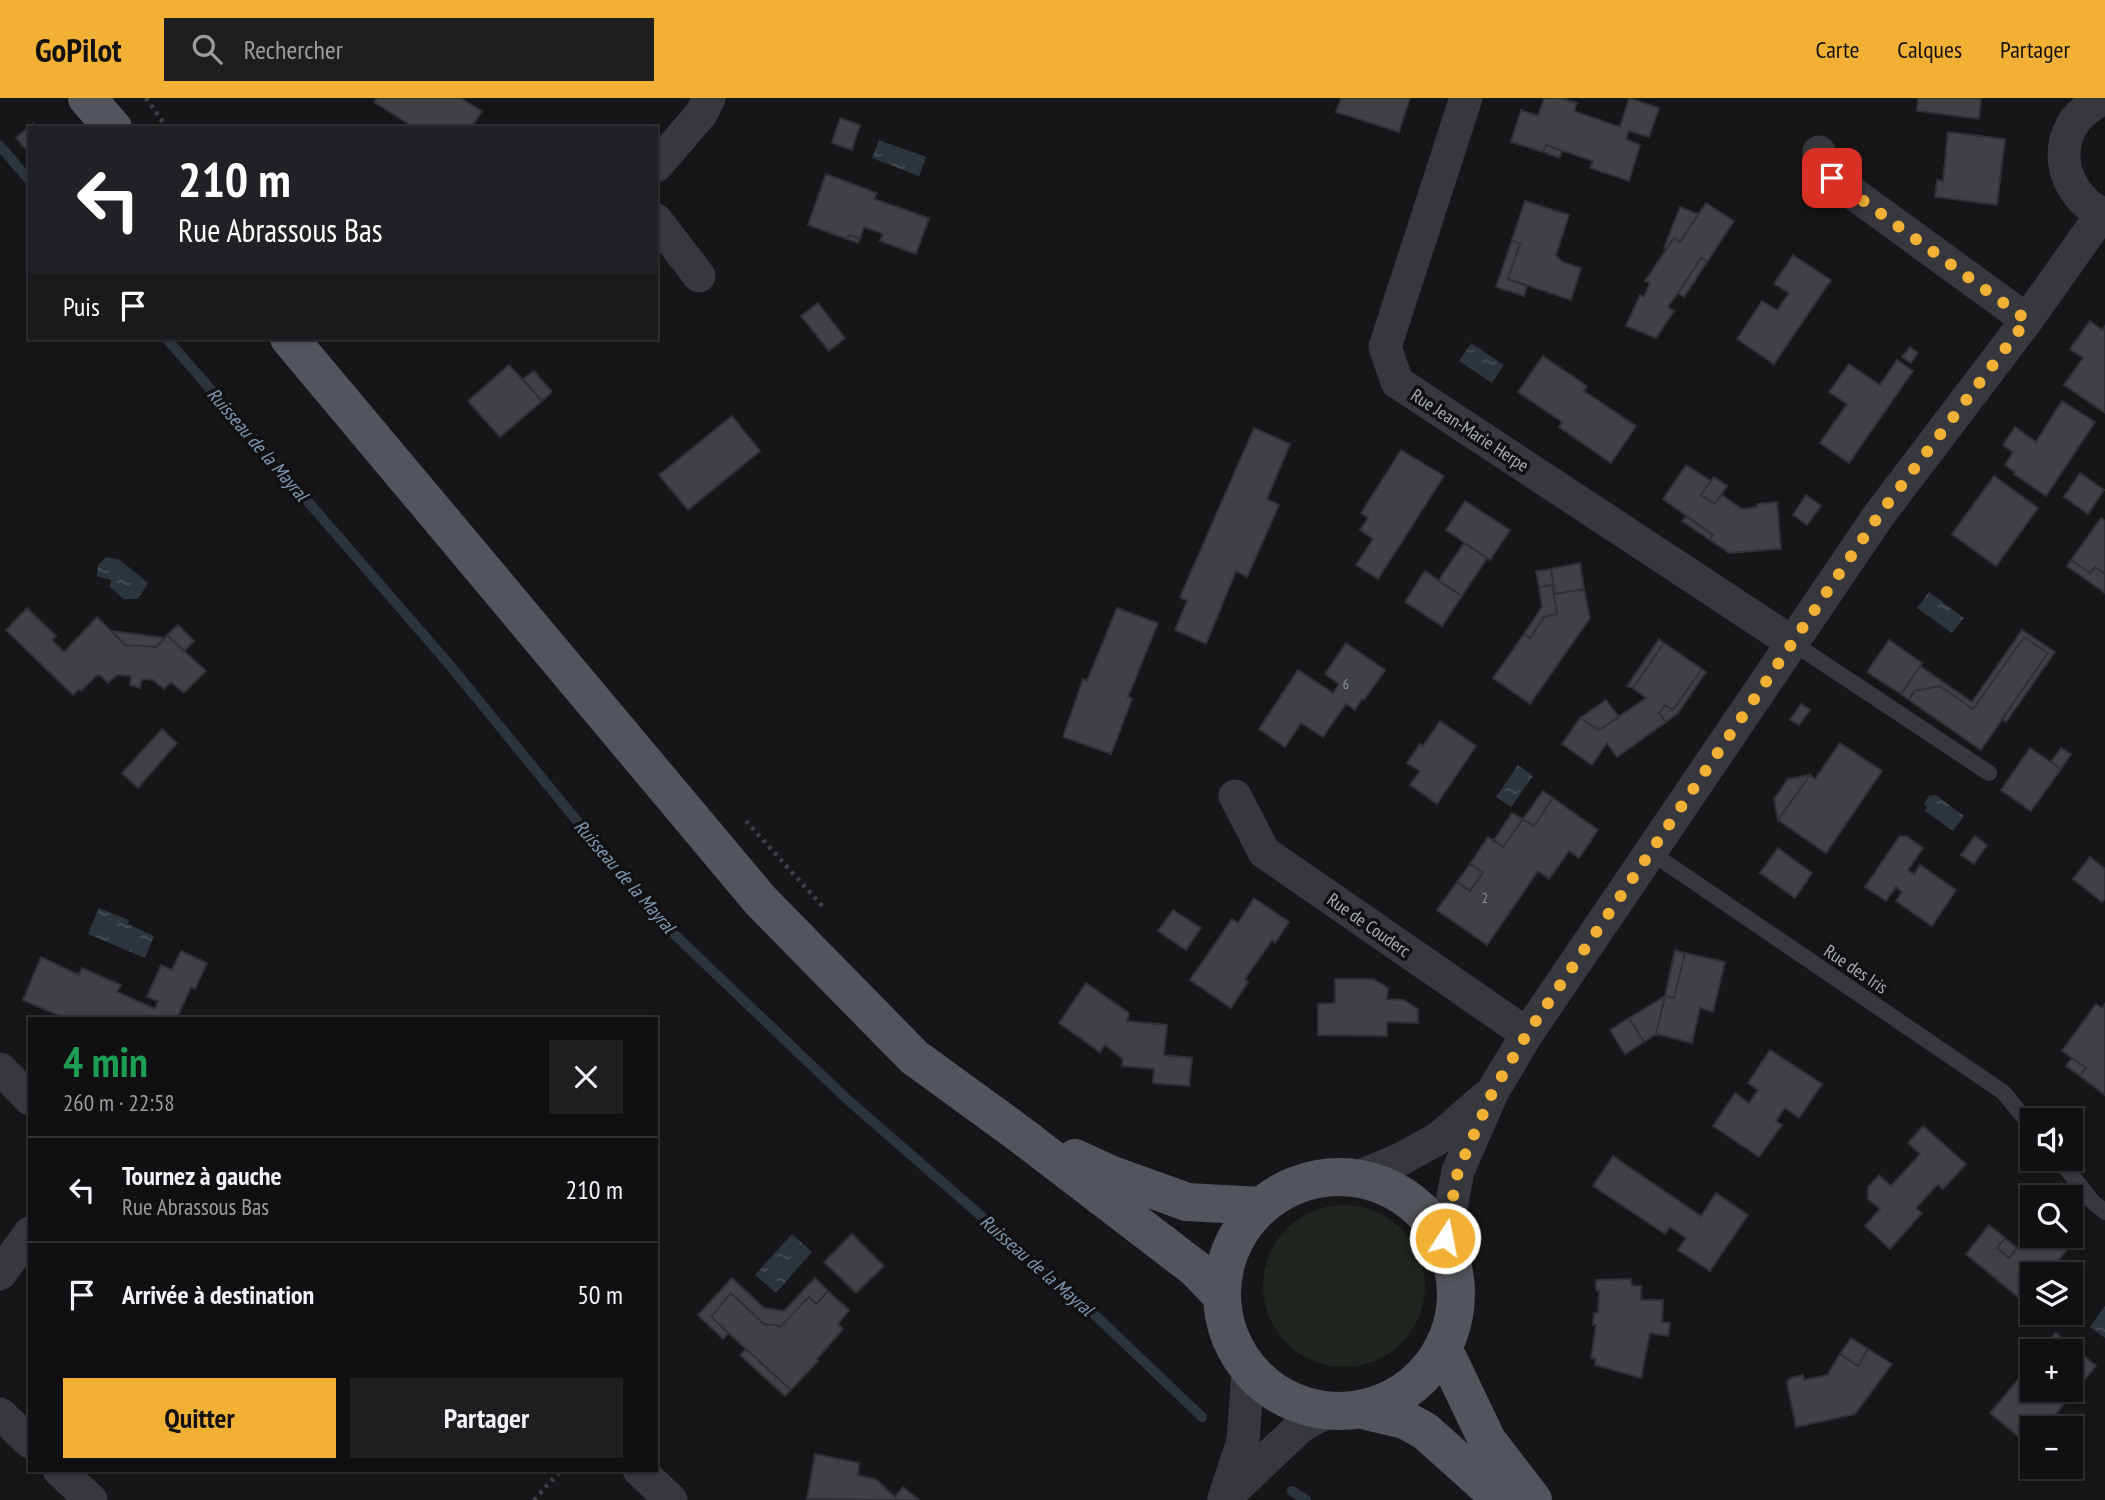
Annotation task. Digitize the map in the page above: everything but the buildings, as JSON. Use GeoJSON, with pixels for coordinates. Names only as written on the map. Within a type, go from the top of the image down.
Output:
{"type":"FeatureCollection","features":[{"type":"Feature","properties":{"kind":"main road"},"geometry":{"type":"LineString","coordinates":[[88,98],[113,126]]}},
{"type":"Feature","properties":{"kind":"main road"},"geometry":{"type":"LineString","coordinates":[[97,98],[114,126]]}},
{"type":"Feature","properties":{"kind":"main road"},"geometry":{"type":"LineString","coordinates":[[291,340],[760,900],[915,1057],[1196,1269],[1221,1295]]}},
{"type":"Feature","properties":{"kind":"main road"},"geometry":{"type":"LineString","coordinates":[[1021,1135],[1112,1175],[1187,1202],[1261,1206]]}},
{"type":"Feature","properties":{"kind":"main road"},"geometry":{"type":"LineString","coordinates":[[1366,1410],[1410,1390],[1444,1350],[1455,1320],[1456,1284],[1456,1272],[1445,1238],[1408,1197],[1363,1175],[1334,1176],[1288,1187],[1261,1206],[1232,1244],[1221,1295],[1227,1332],[1248,1371],[1280,1397],[1328,1411],[1366,1410],[1405,1420],[1425,1431],[1502,1500]]}},
{"type":"Feature","properties":{"kind":"main road"},"geometry":{"type":"LineString","coordinates":[[1444,1350],[1487,1440],[1533,1500]]}},
{"type":"Feature","properties":{"kind":"street"},"geometry":{"type":"LineString","coordinates":[[658,164],[702,114],[709,98]]}},
{"type":"Feature","properties":{"kind":"street","name":"Rue Jean-Marie Herpe"},"geometry":{"type":"LineString","coordinates":[[1466,98],[1385,347],[1397,382],[1793,643]]}},
{"type":"Feature","properties":{"kind":"street"},"geometry":{"type":"LineString","coordinates":[[1445,1238],[1458,1171],[1493,1091],[1527,1034],[1879,515],[2104,214],[2085,203],[2072,187],[2065,168],[2064,147],[2070,127],[2087,102]]}},
{"type":"Feature","properties":{"kind":"street"},"geometry":{"type":"LineString","coordinates":[[1819,152],[1832,178],[2027,320]]}},
{"type":"Feature","properties":{"kind":"street"},"geometry":{"type":"LineString","coordinates":[[658,223],[699,276]]}},
{"type":"Feature","properties":{"kind":"street","name":"Rue de Couderc"},"geometry":{"type":"LineString","coordinates":[[1235,796],[1264,852],[1527,1034]]}},
{"type":"Feature","properties":{"kind":"street"},"geometry":{"type":"LineString","coordinates":[[0,1069],[28,1096]]}},
{"type":"Feature","properties":{"kind":"street"},"geometry":{"type":"LineString","coordinates":[[1363,1175],[1401,1159],[1439,1138],[1493,1091]]}},
{"type":"Feature","properties":{"kind":"street"},"geometry":{"type":"LineString","coordinates":[[0,1274],[28,1236]]}},
{"type":"Feature","properties":{"kind":"street"},"geometry":{"type":"LineString","coordinates":[[1224,1499],[1243,1441],[1248,1371]]}},
{"type":"Feature","properties":{"kind":"street"},"geometry":{"type":"LineString","coordinates":[[1224,1499],[1300,1427],[1328,1411]]}},
{"type":"Feature","properties":{"kind":"street"},"geometry":{"type":"LineString","coordinates":[[0,1414],[28,1440]]}},
{"type":"Feature","properties":{"kind":"street"},"geometry":{"type":"LineString","coordinates":[[62,1472],[92,1500]]}},
{"type":"Feature","properties":{"kind":"street"},"geometry":{"type":"LineString","coordinates":[[641,1472],[671,1500]]}},
{"type":"Feature","properties":{"kind":"lane"},"geometry":{"type":"LineString","coordinates":[[1793,643],[1989,773]]}},
{"type":"Feature","properties":{"kind":"lane","name":"Rue des Iris"},"geometry":{"type":"LineString","coordinates":[[1650,852],[2003,1092],[2020,1113]]}},
{"type":"Feature","properties":{"kind":"lane"},"geometry":{"type":"LineString","coordinates":[[2068,1171],[2092,1201],[2105,1212]]}},
{"type":"Feature","properties":{"kind":"path"},"geometry":{"type":"LineString","coordinates":[[146,98],[166,126]]}},
{"type":"Feature","properties":{"kind":"path"},"geometry":{"type":"LineString","coordinates":[[534,1500],[559,1472]]}},
{"type":"Feature","properties":{"kind":"shaded area"},"geometry":{"type":"Polygon","coordinates":[[[1344,1205],[1375,1211],[1401,1229],[1419,1255],[1425,1286],[1419,1317],[1401,1343],[1375,1361],[1344,1367],[1313,1361],[1287,1343],[1269,1317],[1263,1286],[1269,1255],[1287,1229],[1313,1211],[1344,1205]]]}},
{"type":"Feature","properties":{"kind":"water"},"geometry":{"type":"Polygon","coordinates":[[[879,140],[926,157],[919,176],[872,158],[879,140]]]}},
{"type":"Feature","properties":{"kind":"water"},"geometry":{"type":"Polygon","coordinates":[[[1471,343],[1504,365],[1492,383],[1459,361],[1471,343]]]}},
{"type":"Feature","properties":{"kind":"water"},"geometry":{"type":"Polygon","coordinates":[[[106,557],[120,560],[148,583],[138,599],[124,599],[110,587],[111,580],[97,576],[98,565],[106,557]]]}},
{"type":"Feature","properties":{"kind":"water"},"geometry":{"type":"Polygon","coordinates":[[[1929,592],[1964,618],[1952,633],[1917,608],[1929,592]]]}},
{"type":"Feature","properties":{"kind":"water"},"geometry":{"type":"Polygon","coordinates":[[[1518,765],[1533,776],[1511,807],[1496,797],[1518,765]]]}},
{"type":"Feature","properties":{"kind":"water"},"geometry":{"type":"Polygon","coordinates":[[[1936,795],[1964,816],[1953,831],[1925,811],[1927,807],[1924,804],[1929,796],[1936,795]]]}},
{"type":"Feature","properties":{"kind":"water"},"geometry":{"type":"Polygon","coordinates":[[[99,908],[129,920],[128,924],[154,936],[145,958],[88,934],[99,908]]]}},
{"type":"Feature","properties":{"kind":"water"},"geometry":{"type":"Polygon","coordinates":[[[792,1234],[812,1252],[776,1293],[755,1275],[792,1234]]]}},
{"type":"Feature","properties":{"kind":"water"},"geometry":{"type":"Polygon","coordinates":[[[2105,1306],[2105,1338],[2090,1327],[2105,1306]]]}},
{"type":"Feature","properties":{"kind":"waterway","name":"Ruisseau de la Mayral"},"geometry":{"type":"LineString","coordinates":[[0,146],[28,179]]}},
{"type":"Feature","properties":{"kind":"waterway","name":"Ruisseau de la Mayral"},"geometry":{"type":"LineString","coordinates":[[168,340],[448,663],[653,914],[848,1100],[1096,1316],[1202,1417]]}},
{"type":"Feature","properties":{"kind":"waterway","name":"Ruisseau de la Mayral"},"geometry":{"type":"LineString","coordinates":[[1292,1491],[1306,1500]]}},
{"type":"Feature","properties":{"kind":"route"},"geometry":{"type":"LineString","coordinates":[[1445,1238],[1458,1171],[1493,1091],[1527,1034],[1879,515],[2027,320],[1832,178]]}}]}
